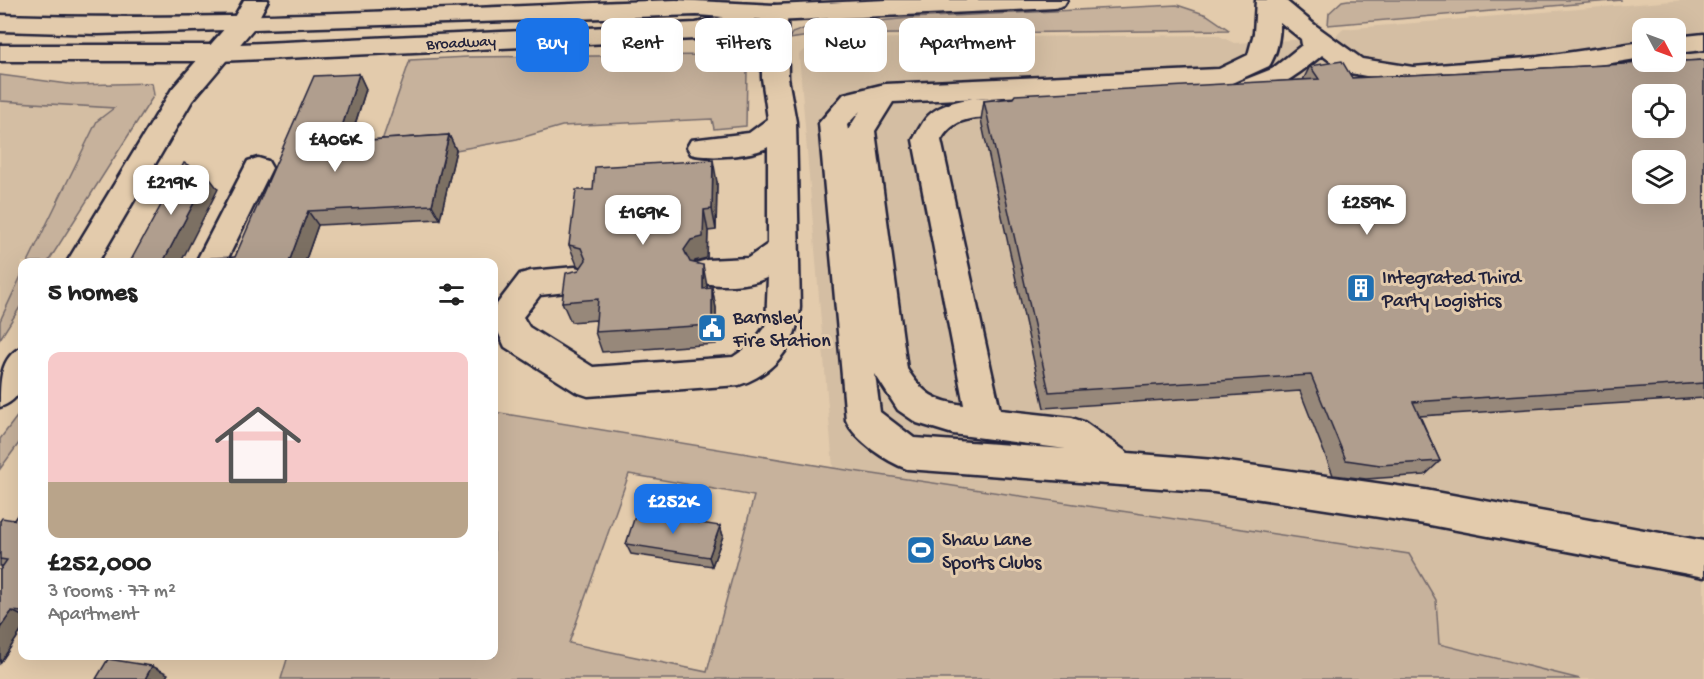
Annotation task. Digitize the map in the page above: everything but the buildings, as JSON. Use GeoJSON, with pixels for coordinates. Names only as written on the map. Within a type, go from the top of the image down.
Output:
{"type":"FeatureCollection","features":[{"type":"Feature","properties":{"kind":"main road"},"geometry":{"type":"LineString","coordinates":[[84,258],[182,95],[244,23],[256,0]]}},
{"type":"Feature","properties":{"kind":"main road","name":"Broadway"},"geometry":{"type":"LineString","coordinates":[[0,24],[98,26],[244,23],[697,7],[774,13],[1055,0]]}},
{"type":"Feature","properties":{"kind":"main road"},"geometry":{"type":"LineString","coordinates":[[1269,0],[1313,37],[1354,66],[1413,76],[1538,66],[1632,52]]}},
{"type":"Feature","properties":{"kind":"main road"},"geometry":{"type":"LineString","coordinates":[[1269,0],[1267,33],[1260,60],[1223,78],[885,93],[854,100],[833,123],[863,420],[907,453],[1214,476],[1425,507],[1704,559]]}},
{"type":"Feature","properties":{"kind":"main road"},"geometry":{"type":"LineString","coordinates":[[575,279],[531,283],[506,315],[517,337],[588,382],[739,371],[764,354],[782,328],[784,307],[782,122],[775,78],[774,13]]}},
{"type":"Feature","properties":{"kind":"main road","name":"Broadway"},"geometry":{"type":"LineString","coordinates":[[0,52],[218,53],[696,31],[774,13]]}},
{"type":"Feature","properties":{"kind":"main road"},"geometry":{"type":"LineString","coordinates":[[985,424],[927,140],[938,122],[962,109],[1235,94],[1281,75],[1315,48],[1313,37]]}},
{"type":"Feature","properties":{"kind":"main road"},"geometry":{"type":"LineString","coordinates":[[1686,44],[1704,42]]}},
{"type":"Feature","properties":{"kind":"main road"},"geometry":{"type":"LineString","coordinates":[[885,93],[861,131],[891,372],[904,396],[928,414],[985,424],[1072,433],[1121,469]]}},
{"type":"Feature","properties":{"kind":"main road"},"geometry":{"type":"LineString","coordinates":[[701,147],[756,142],[782,122]]}},
{"type":"Feature","properties":{"kind":"main road"},"geometry":{"type":"LineString","coordinates":[[213,258],[258,168]]}},
{"type":"Feature","properties":{"kind":"main road"},"geometry":{"type":"LineString","coordinates":[[707,272],[755,270],[783,249]]}},
{"type":"Feature","properties":{"kind":"main road"},"geometry":{"type":"LineString","coordinates":[[0,392],[18,367]]}},
{"type":"Feature","properties":{"kind":"shaded area"},"geometry":{"type":"Polygon","coordinates":[[[1622,0],[1328,25],[1329,13],[1342,1],[1622,0]]]}},
{"type":"Feature","properties":{"kind":"shaded area"},"geometry":{"type":"Polygon","coordinates":[[[1704,0],[1704,679],[1580,679],[1439,644],[1436,600],[1409,554],[833,468],[799,54],[804,51],[804,72],[887,72],[887,38],[899,38],[899,72],[1035,72],[1035,37],[1217,35],[1234,43],[1334,38],[1343,29],[1704,0]]]}},
{"type":"Feature","properties":{"kind":"shaded area"},"geometry":{"type":"Polygon","coordinates":[[[1177,5],[1207,15],[1229,30],[1035,32],[1035,18],[910,18],[1177,5]]]}},
{"type":"Feature","properties":{"kind":"shaded area"},"geometry":{"type":"Polygon","coordinates":[[[899,19],[899,34],[887,34],[887,20],[899,19]]]}},
{"type":"Feature","properties":{"kind":"shaded area"},"geometry":{"type":"Polygon","coordinates":[[[804,29],[804,37],[792,39],[792,33],[804,29]]]}},
{"type":"Feature","properties":{"kind":"shaded area"},"geometry":{"type":"Polygon","coordinates":[[[683,55],[695,55],[695,72],[747,72],[746,126],[714,129],[712,119],[562,126],[517,139],[456,150],[377,155],[410,60],[516,57],[516,72],[589,72],[589,56],[601,56],[601,72],[683,72],[683,55]]]}},
{"type":"Feature","properties":{"kind":"shaded area"},"geometry":{"type":"Polygon","coordinates":[[[0,75],[76,85],[152,83],[154,95],[51,258],[30,258],[97,121],[114,108],[0,101],[0,75]]]}},
{"type":"Feature","properties":{"kind":"shaded area"},"geometry":{"type":"Polygon","coordinates":[[[0,101],[114,108],[30,258],[18,258],[18,283],[0,321],[0,101]]]}},
{"type":"Feature","properties":{"kind":"shaded area"},"geometry":{"type":"Polygon","coordinates":[[[18,283],[18,310],[0,339],[0,321],[18,283]]]}},
{"type":"Feature","properties":{"kind":"shaded area","name":"Shaw Lane Sports Clubs"},"geometry":{"type":"Polygon","coordinates":[[[498,413],[833,468],[1409,554],[1436,600],[1439,644],[1580,679],[281,679],[287,660],[498,660],[498,413]],[[629,474],[569,643],[707,672],[754,496],[629,474]]]}},
{"type":"Feature","properties":{"kind":"shaded area"},"geometry":{"type":"Polygon","coordinates":[[[18,415],[18,444],[0,469],[0,439],[18,415]]]}},
{"type":"Feature","properties":{"kind":"place","name":"Integrated Third Party Logistics"},"geometry":{"type":"Point","coordinates":[1361,288]}},
{"type":"Feature","properties":{"kind":"place","name":"Barnsley Fire Station"},"geometry":{"type":"Point","coordinates":[712,328]}},
{"type":"Feature","properties":{"kind":"place","name":"Shaw Lane Sports Clubs"},"geometry":{"type":"Point","coordinates":[921,550]}}]}
